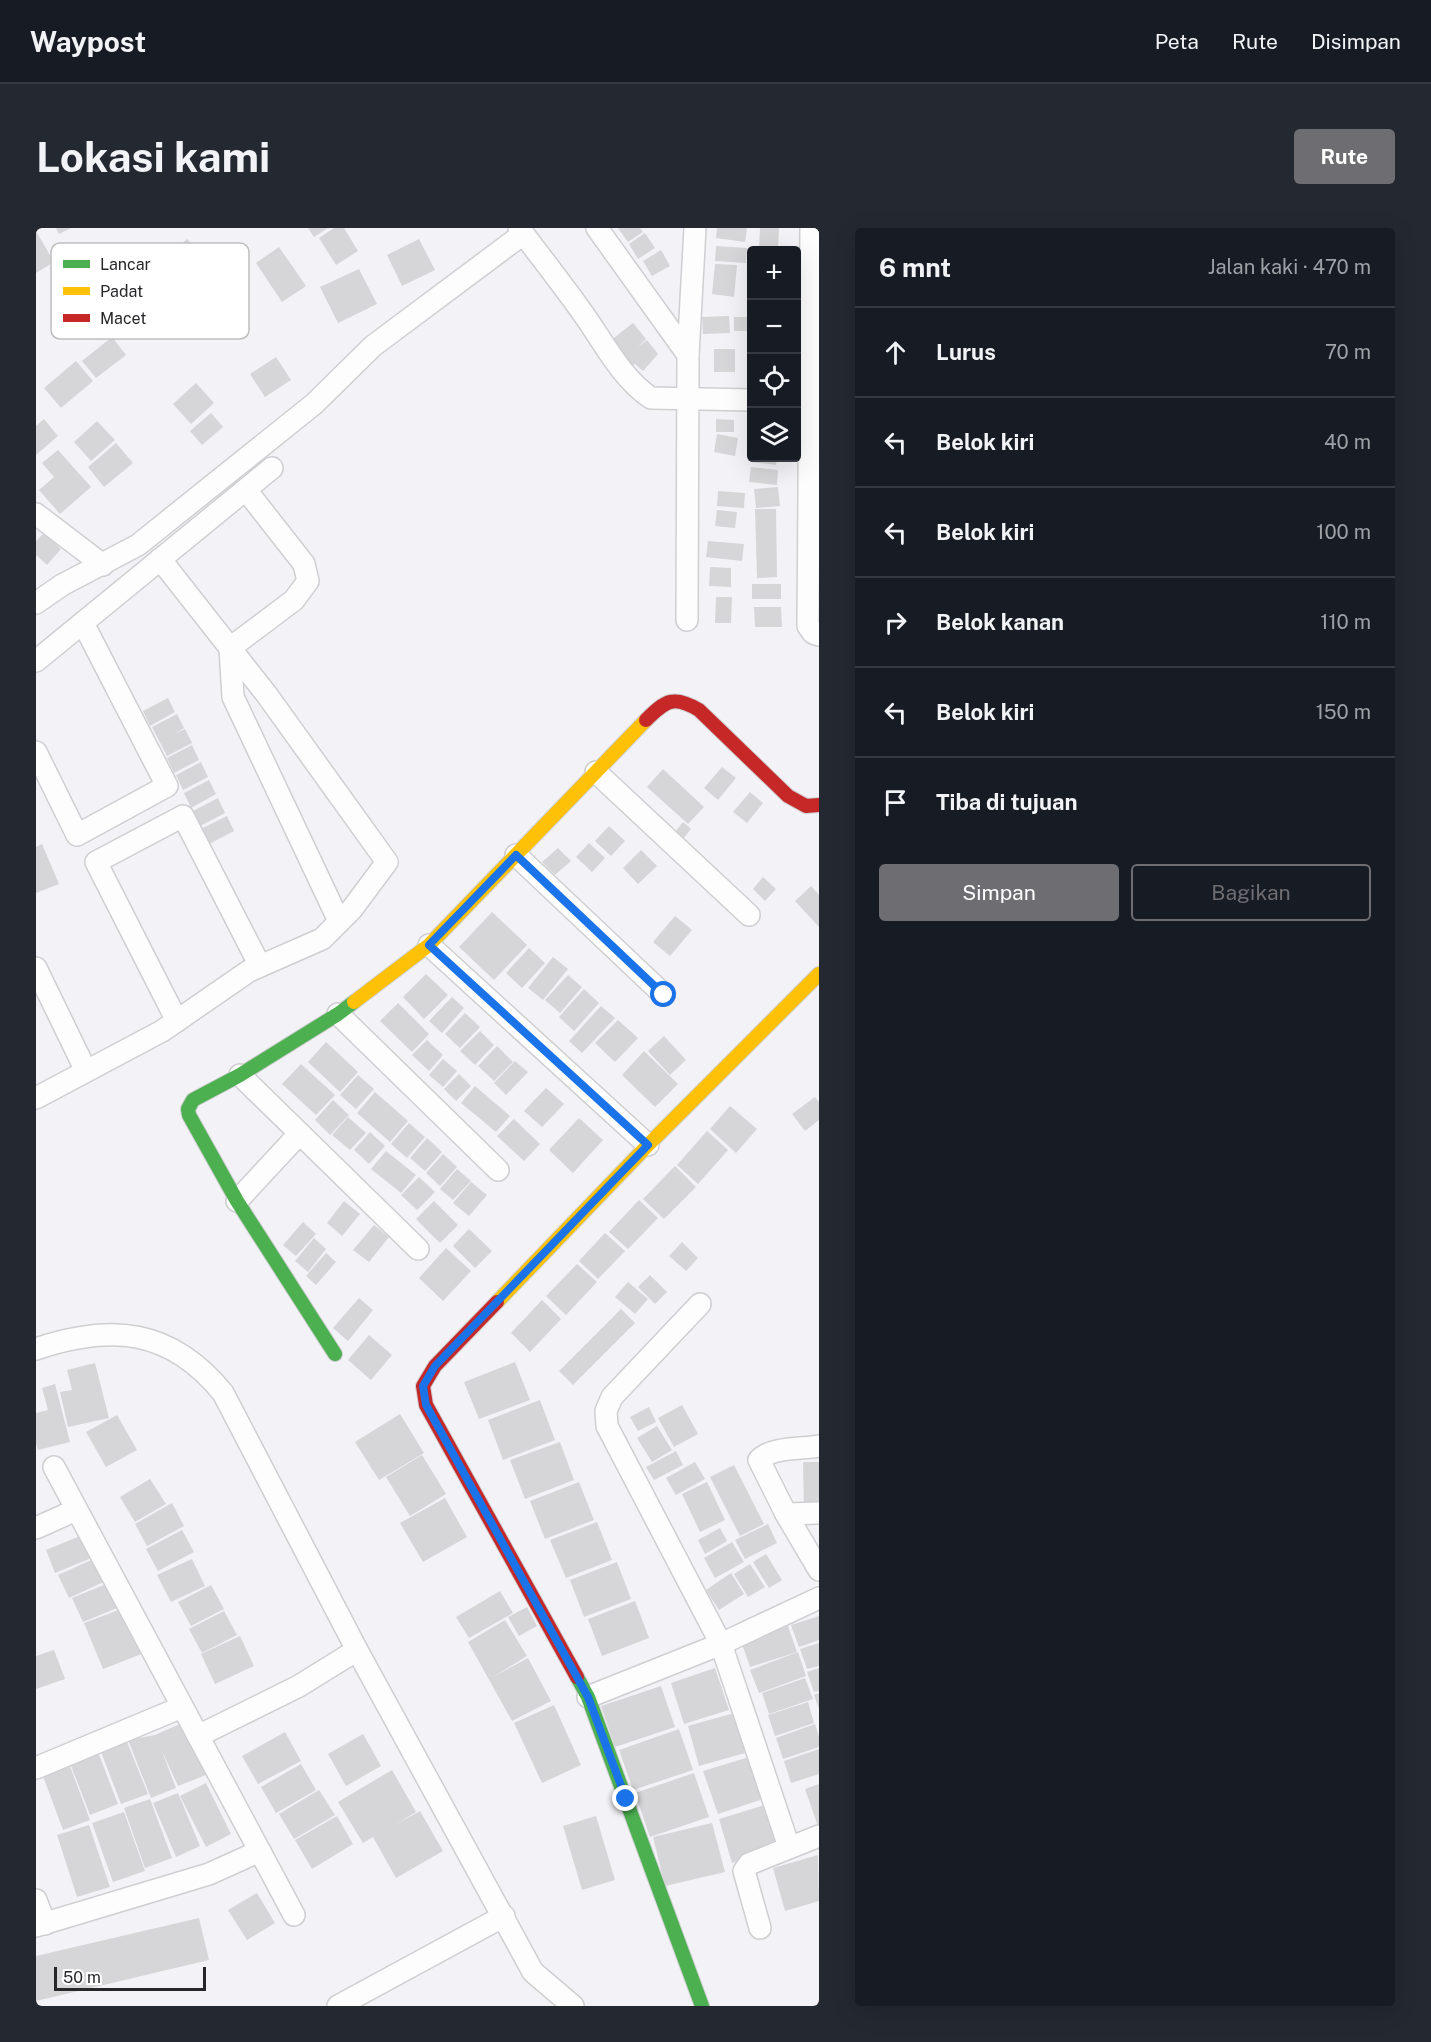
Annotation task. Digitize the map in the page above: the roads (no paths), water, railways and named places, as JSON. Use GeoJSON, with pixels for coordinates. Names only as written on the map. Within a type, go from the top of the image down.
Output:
{"type":"FeatureCollection","features":[{"type":"Feature","properties":{"kind":"street"},"geometry":{"type":"LineString","coordinates":[[597,228],[688,356]]}},
{"type":"Feature","properties":{"kind":"street"},"geometry":{"type":"LineString","coordinates":[[687,620],[688,356],[695,228]]}},
{"type":"Feature","properties":{"kind":"street"},"geometry":{"type":"LineString","coordinates":[[811,228],[808,626],[813,633],[819,635]]}},
{"type":"Feature","properties":{"kind":"street"},"geometry":{"type":"LineString","coordinates":[[36,603],[62,585],[138,545],[314,404],[373,346],[521,231],[628,378],[640,390],[651,398],[747,400]]}},
{"type":"Feature","properties":{"kind":"street"},"geometry":{"type":"LineString","coordinates":[[36,661],[272,468]]}},
{"type":"Feature","properties":{"kind":"street"},"geometry":{"type":"LineString","coordinates":[[230,648],[294,600],[308,581],[304,564],[246,490]]}},
{"type":"Feature","properties":{"kind":"street"},"geometry":{"type":"LineString","coordinates":[[36,514],[103,565]]}},
{"type":"Feature","properties":{"kind":"street"},"geometry":{"type":"LineString","coordinates":[[36,1098],[162,1031],[249,971],[322,939],[352,909],[387,862],[267,695],[160,559]]}},
{"type":"Feature","properties":{"kind":"street"},"geometry":{"type":"LineString","coordinates":[[36,752],[77,835],[167,786],[82,623]]}},
{"type":"Feature","properties":{"kind":"street"},"geometry":{"type":"LineString","coordinates":[[230,648],[232,697],[339,921]]}},
{"type":"Feature","properties":{"kind":"street"},"geometry":{"type":"LineString","coordinates":[[335,1354],[237,1201],[189,1115],[188,1109],[193,1100],[240,1075],[338,1014],[429,945],[656,710],[669,701],[679,700],[699,710],[788,796],[806,806],[819,805]]}},
{"type":"Feature","properties":{"kind":"street"},"geometry":{"type":"LineString","coordinates":[[596,772],[749,915]]}},
{"type":"Feature","properties":{"kind":"street"},"geometry":{"type":"LineString","coordinates":[[177,1021],[96,862],[183,816],[260,966]]}},
{"type":"Feature","properties":{"kind":"street"},"geometry":{"type":"LineString","coordinates":[[516,855],[664,995]]}},
{"type":"Feature","properties":{"kind":"street"},"geometry":{"type":"LineString","coordinates":[[429,945],[648,1145]]}},
{"type":"Feature","properties":{"kind":"street"},"geometry":{"type":"LineString","coordinates":[[36,968],[86,1071]]}},
{"type":"Feature","properties":{"kind":"street"},"geometry":{"type":"LineString","coordinates":[[702,2006],[588,1697],[426,1405],[423,1386],[435,1366],[648,1145],[819,974]]}},
{"type":"Feature","properties":{"kind":"street"},"geometry":{"type":"LineString","coordinates":[[338,1014],[498,1170]]}},
{"type":"Feature","properties":{"kind":"street"},"geometry":{"type":"LineString","coordinates":[[240,1075],[418,1249]]}},
{"type":"Feature","properties":{"kind":"street"},"geometry":{"type":"LineString","coordinates":[[237,1201],[299,1134]]}},
{"type":"Feature","properties":{"kind":"street"},"geometry":{"type":"LineString","coordinates":[[700,1304],[612,1397],[606,1411],[607,1426],[721,1644],[789,1847]]}},
{"type":"Feature","properties":{"kind":"street"},"geometry":{"type":"LineString","coordinates":[[36,1349],[49,1344],[108,1334],[132,1335],[177,1351],[210,1377],[223,1393],[357,1650],[533,1972],[573,2006]]}},
{"type":"Feature","properties":{"kind":"street"},"geometry":{"type":"LineString","coordinates":[[819,1446],[775,1452],[759,1460],[786,1514],[819,1570]]}},
{"type":"Feature","properties":{"kind":"street"},"geometry":{"type":"LineString","coordinates":[[54,1467],[294,1915]]}},
{"type":"Feature","properties":{"kind":"street"},"geometry":{"type":"LineString","coordinates":[[36,1528],[76,1510]]}},
{"type":"Feature","properties":{"kind":"street"},"geometry":{"type":"LineString","coordinates":[[786,1514],[819,1513]]}},
{"type":"Feature","properties":{"kind":"street"},"geometry":{"type":"LineString","coordinates":[[588,1697],[721,1644],[819,1598]]}},
{"type":"Feature","properties":{"kind":"street"},"geometry":{"type":"LineString","coordinates":[[198,1736],[299,1686],[357,1650]]}},
{"type":"Feature","properties":{"kind":"street"},"geometry":{"type":"LineString","coordinates":[[36,1768],[182,1707]]}},
{"type":"Feature","properties":{"kind":"street"},"geometry":{"type":"LineString","coordinates":[[760,1928],[744,1870],[749,1864],[819,1836]]}},
{"type":"Feature","properties":{"kind":"street"},"geometry":{"type":"LineString","coordinates":[[36,1900],[41,1925],[209,1874],[260,1851]]}},
{"type":"Feature","properties":{"kind":"street"},"geometry":{"type":"LineString","coordinates":[[338,2006],[504,1916]]}}]}
